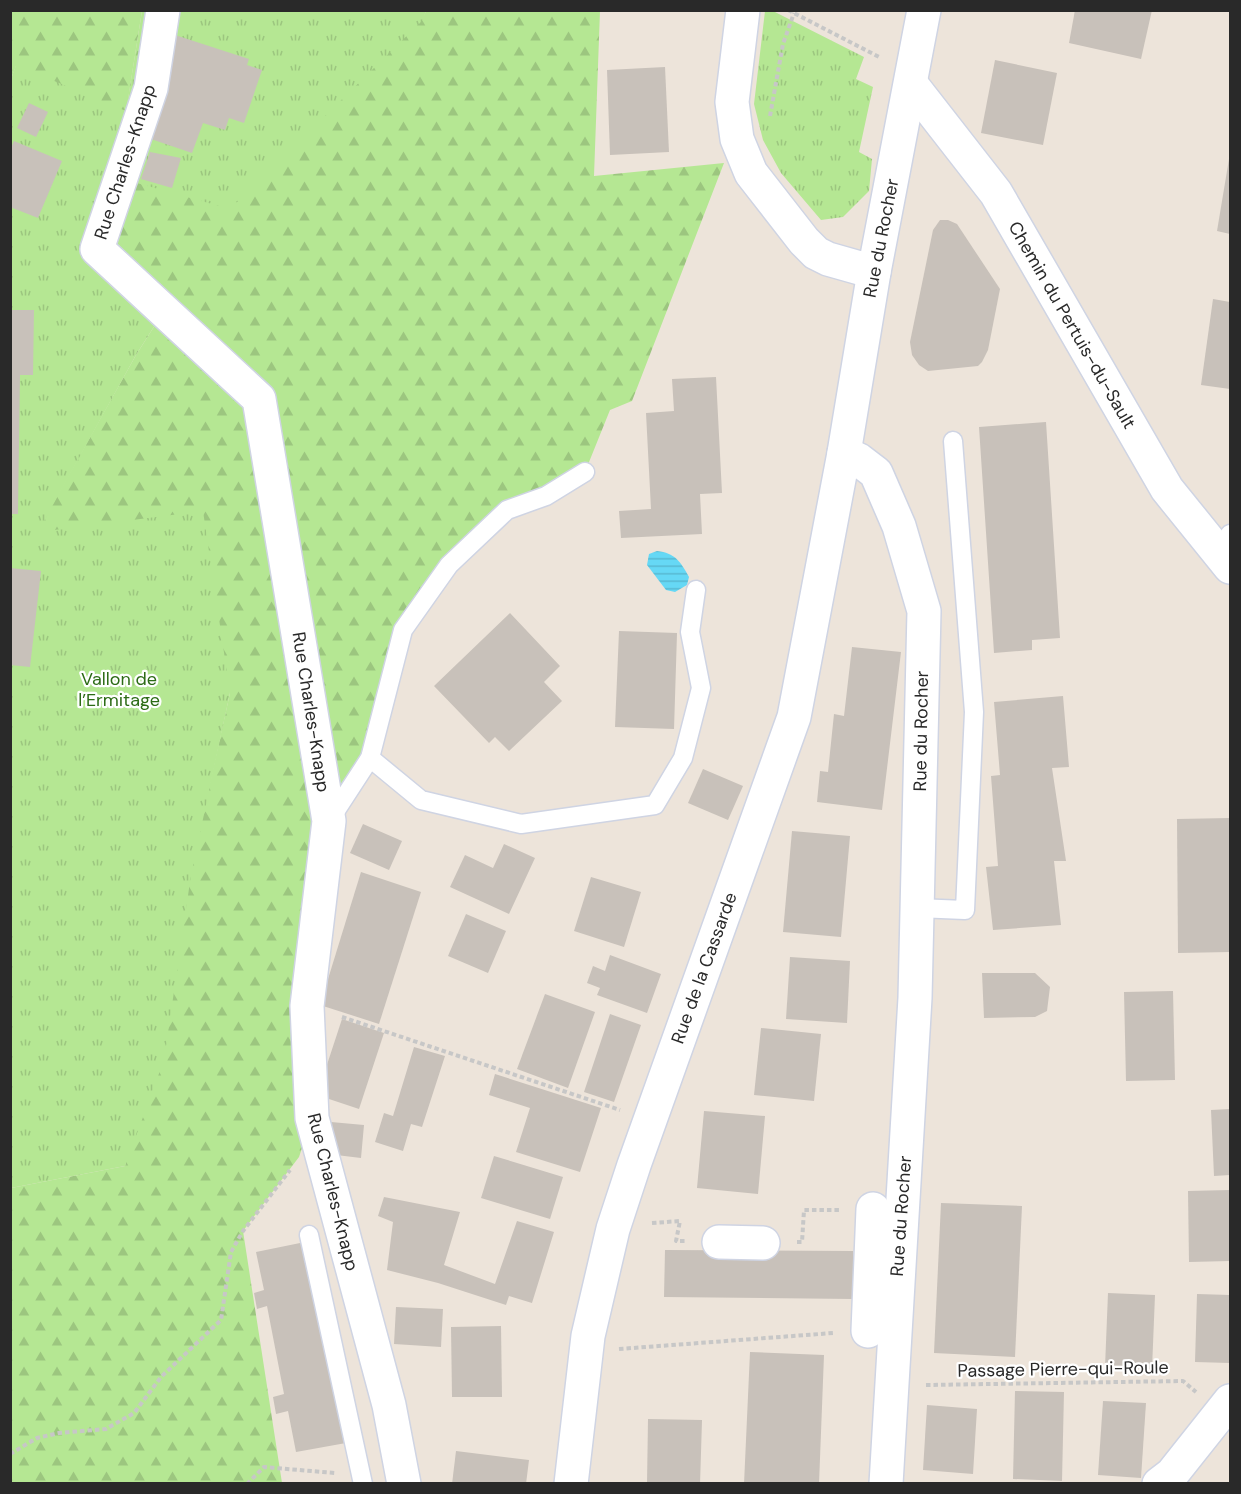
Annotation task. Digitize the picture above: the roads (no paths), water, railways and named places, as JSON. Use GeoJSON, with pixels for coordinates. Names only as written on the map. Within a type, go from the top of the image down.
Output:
{"type":"FeatureCollection","features":[{"type":"Feature","properties":{"kind":"street","name":"Rue Charles-Knapp"},"geometry":{"type":"LineString","coordinates":[[163,10],[151,88],[97,249],[259,399],[328,821],[307,1006],[312,1118],[389,1405],[404,1484]]}},
{"type":"Feature","properties":{"kind":"street"},"geometry":{"type":"LineString","coordinates":[[743,10],[732,102],[737,139],[751,173],[816,253],[828,259],[874,272]]}},
{"type":"Feature","properties":{"kind":"street","name":"Rue du Rocher"},"geometry":{"type":"LineString","coordinates":[[886,1484],[915,998],[924,611],[899,526],[876,473],[860,460],[844,453],[874,272],[924,10]]}},
{"type":"Feature","properties":{"kind":"street","name":"Chemin du Pertuis-du-Sault"},"geometry":{"type":"LineString","coordinates":[[911,84],[996,193],[1167,489],[1227,551]]}},
{"type":"Feature","properties":{"kind":"street","name":"Rue de la Cassarde"},"geometry":{"type":"LineString","coordinates":[[571,1484],[588,1336],[613,1229],[794,717],[844,453]]}},
{"type":"Feature","properties":{"kind":"street","name":"Rue du Rocher"},"geometry":{"type":"LineString","coordinates":[[868,1331],[873,1209]]}},
{"type":"Feature","properties":{"kind":"street"},"geometry":{"type":"LineString","coordinates":[[719,1242],[763,1243]]}},
{"type":"Feature","properties":{"kind":"street"},"geometry":{"type":"LineString","coordinates":[[1159,1484],[1172,1474],[1226,1408]]}},
{"type":"Feature","properties":{"kind":"lane"},"geometry":{"type":"LineString","coordinates":[[917,908],[965,910],[974,712],[953,441]]}},
{"type":"Feature","properties":{"kind":"lane"},"geometry":{"type":"LineString","coordinates":[[328,821],[370,758],[403,630],[449,565],[507,510],[546,496],[585,472]]}},
{"type":"Feature","properties":{"kind":"lane"},"geometry":{"type":"LineString","coordinates":[[370,758],[421,800],[520,824],[655,805],[683,758],[702,688],[690,632],[696,590]]}},
{"type":"Feature","properties":{"kind":"lane"},"geometry":{"type":"LineString","coordinates":[[309,1234],[363,1479]]}},
{"type":"Feature","properties":{"kind":"water"},"geometry":{"type":"Polygon","coordinates":[[[657,551],[673,556],[680,562],[689,577],[687,585],[675,592],[666,590],[647,565],[649,554],[657,551]]]}},
{"type":"Feature","properties":{"kind":"park label","name":"Vallon de l’Ermitage"},"geometry":{"type":"Point","coordinates":[119,689]}}]}
